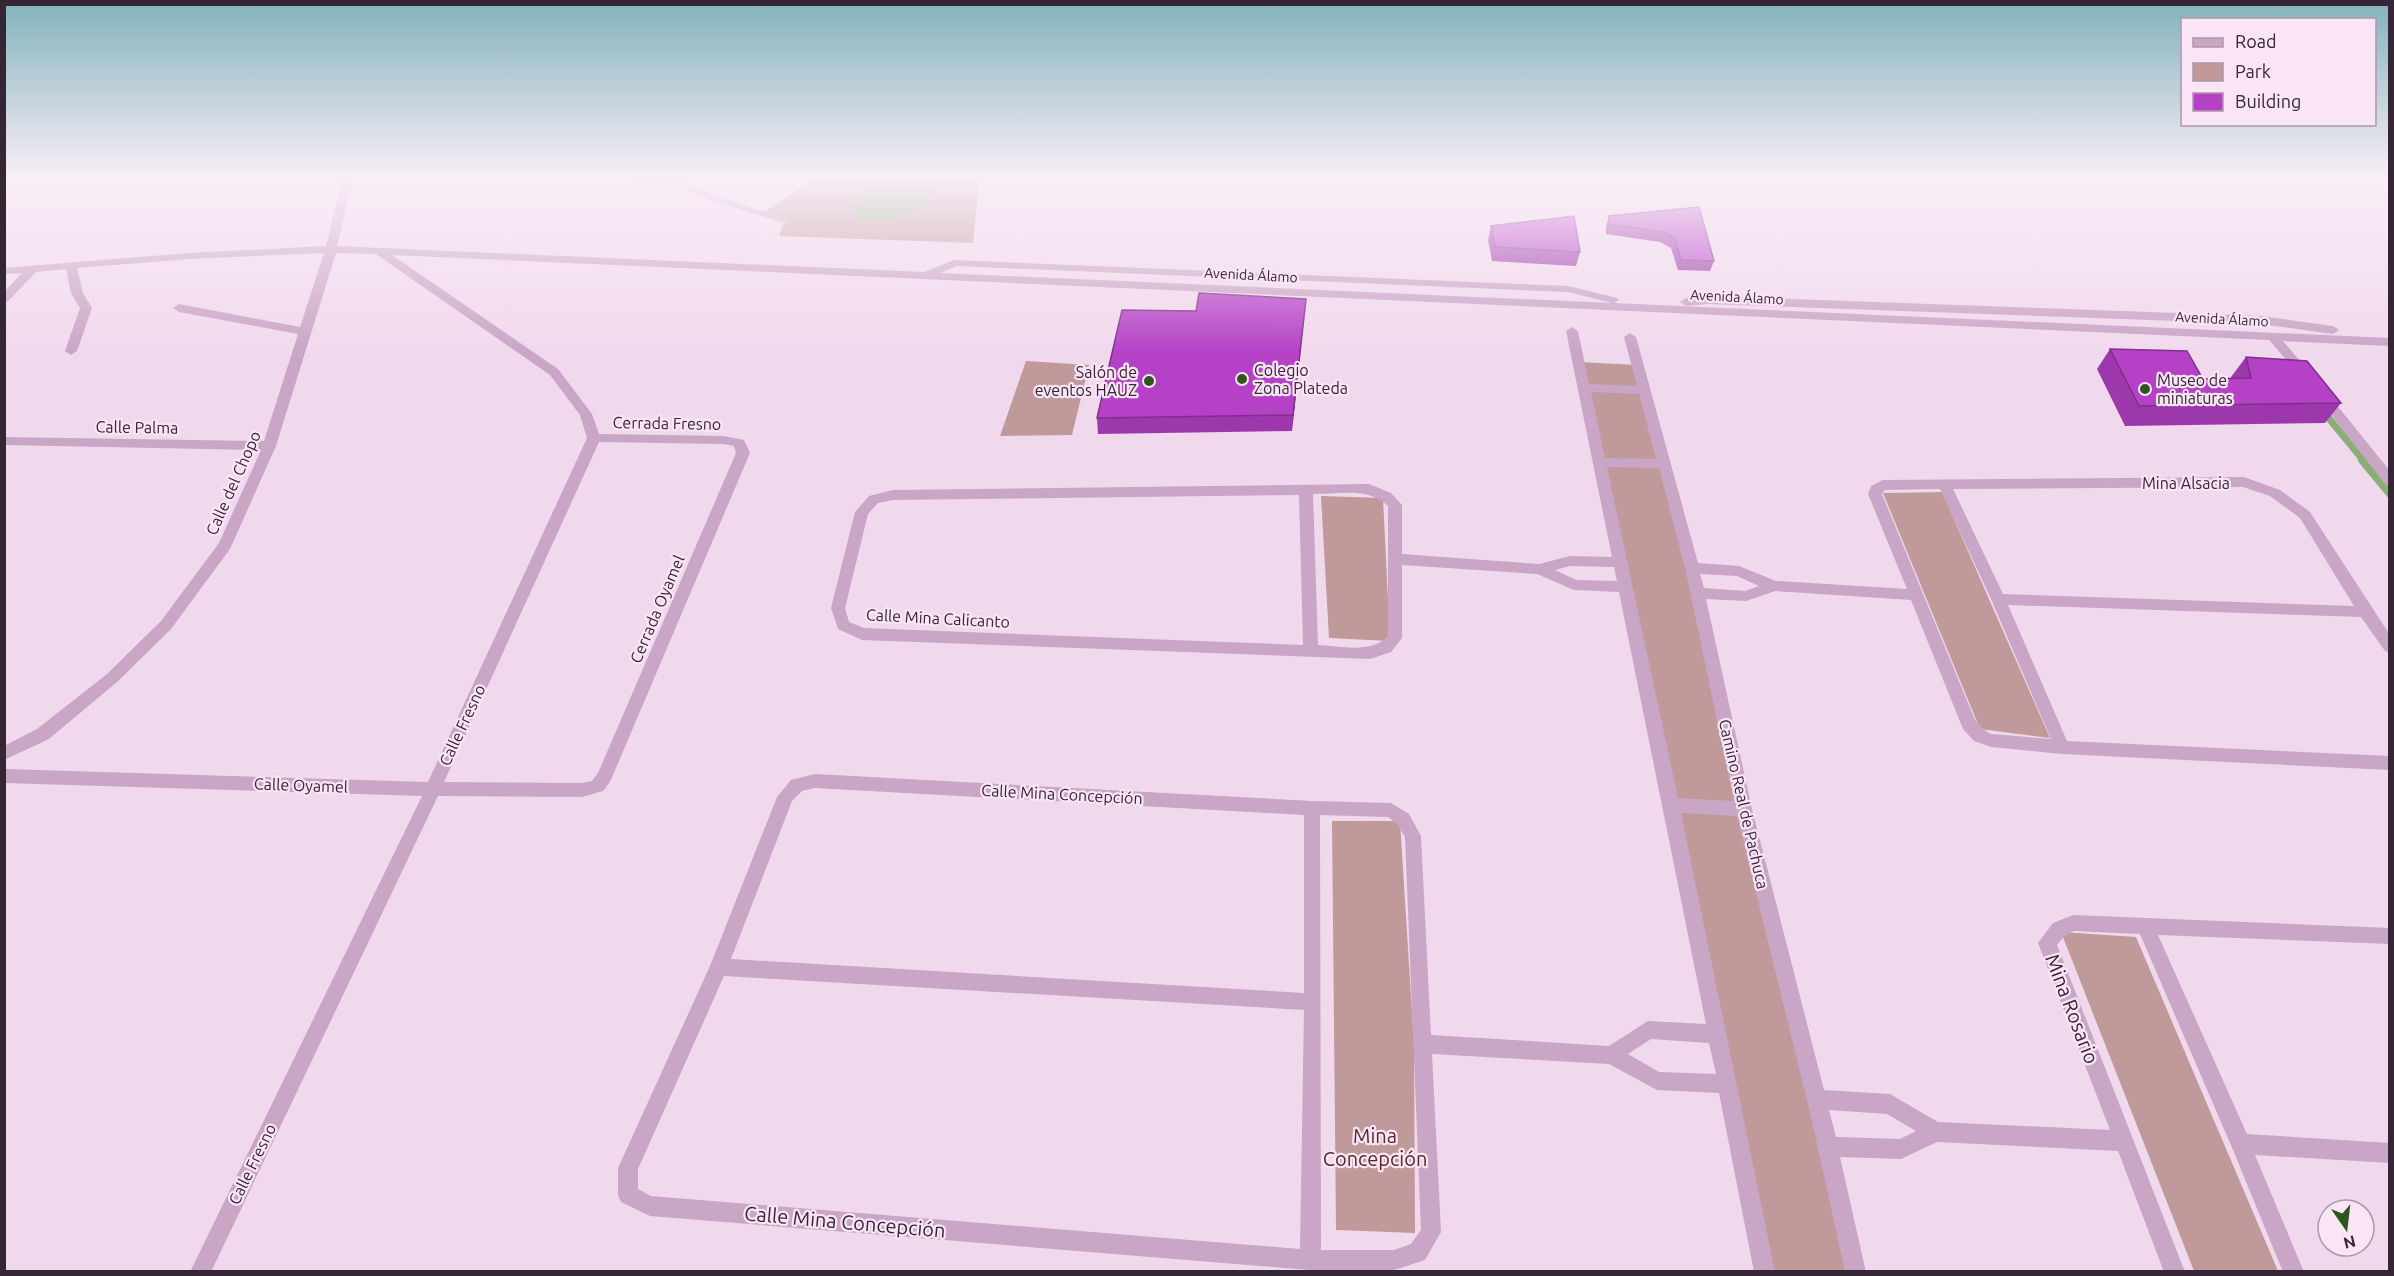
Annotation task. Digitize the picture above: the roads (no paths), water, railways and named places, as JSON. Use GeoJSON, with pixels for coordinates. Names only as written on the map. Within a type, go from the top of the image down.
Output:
{"type":"FeatureCollection","features":[{"type":"Feature","properties":{"kind":"street","name":"Calle del Chopo"},"geometry":{"type":"LineString","coordinates":[[4,754],[44,734],[112,678],[165,625],[225,545],[269,446],[335,235]]}},
{"type":"Feature","properties":{"kind":"street"},"geometry":{"type":"LineString","coordinates":[[4,271],[189,256],[331,249],[925,276],[954,262],[1557,288],[1642,308],[1708,300],[2261,320],[2390,340]]}},
{"type":"Feature","properties":{"kind":"street"},"geometry":{"type":"LineString","coordinates":[[380,252],[554,372],[586,414],[594,438]]}},
{"type":"Feature","properties":{"kind":"street"},"geometry":{"type":"LineString","coordinates":[[71,267],[77,293],[86,308],[71,351]]}},
{"type":"Feature","properties":{"kind":"street"},"geometry":{"type":"LineString","coordinates":[[4,299],[32,269]]}},
{"type":"Feature","properties":{"kind":"street"},"geometry":{"type":"LineString","coordinates":[[179,308],[305,332]]}},
{"type":"Feature","properties":{"kind":"street","name":"Avenida Álamo"},"geometry":{"type":"LineString","coordinates":[[1642,308],[2390,340]]}},
{"type":"Feature","properties":{"kind":"street"},"geometry":{"type":"LineString","coordinates":[[1572,331],[1765,1272]]}},
{"type":"Feature","properties":{"kind":"street"},"geometry":{"type":"LineString","coordinates":[[2272,336],[2390,481]]}},
{"type":"Feature","properties":{"kind":"street","name":"Camino Real de Pachuca"},"geometry":{"type":"LineString","coordinates":[[1630,337],[1692,568],[1744,809],[1856,1272]]}},
{"type":"Feature","properties":{"kind":"street"},"geometry":{"type":"LineString","coordinates":[[1584,388],[1644,390]]}},
{"type":"Feature","properties":{"kind":"street","name":"Cerrada Fresno"},"geometry":{"type":"LineString","coordinates":[[594,438],[723,440],[739,443]]}},
{"type":"Feature","properties":{"kind":"street","name":"Calle Fresno"},"geometry":{"type":"LineString","coordinates":[[200,1272],[432,789],[594,438]]}},
{"type":"Feature","properties":{"kind":"street","name":"Calle Palma"},"geometry":{"type":"LineString","coordinates":[[4,441],[269,446]]}},
{"type":"Feature","properties":{"kind":"street","name":"Cerrada Oyamel"},"geometry":{"type":"LineString","coordinates":[[597,786],[604,777],[743,453],[739,443]]}},
{"type":"Feature","properties":{"kind":"street"},"geometry":{"type":"LineString","coordinates":[[1600,462],[1664,464]]}},
{"type":"Feature","properties":{"kind":"street","name":"Mina Alsacia"},"geometry":{"type":"LineString","coordinates":[[2390,647],[2365,612],[2305,515],[2275,493],[2244,482],[1882,485],[1876,489],[1875,494],[1969,724],[1980,736],[1991,740],[2062,747],[2390,763]]}},
{"type":"Feature","properties":{"kind":"street"},"geometry":{"type":"LineString","coordinates":[[1944,484],[1998,599],[2062,747]]}},
{"type":"Feature","properties":{"kind":"street","name":"Calle Mina Calicanto"},"geometry":{"type":"LineString","coordinates":[[1370,489],[1386,496],[1395,505],[1396,559],[1395,638],[1386,648],[1370,652],[862,634],[843,625],[838,608],[862,512],[874,499],[893,495],[1306,492],[1370,489]]}},
{"type":"Feature","properties":{"kind":"street"},"geometry":{"type":"LineString","coordinates":[[1306,492],[1311,651]]}},
{"type":"Feature","properties":{"kind":"street"},"geometry":{"type":"LineString","coordinates":[[1396,559],[1539,569],[1570,561],[1621,562]]}},
{"type":"Feature","properties":{"kind":"street"},"geometry":{"type":"LineString","coordinates":[[1692,568],[1739,571],[1774,586],[1917,595]]}},
{"type":"Feature","properties":{"kind":"street"},"geometry":{"type":"LineString","coordinates":[[1539,569],[1574,585],[1626,587]]}},
{"type":"Feature","properties":{"kind":"street"},"geometry":{"type":"LineString","coordinates":[[1697,593],[1746,596],[1774,586]]}},
{"type":"Feature","properties":{"kind":"street"},"geometry":{"type":"LineString","coordinates":[[1998,599],[2365,612]]}},
{"type":"Feature","properties":{"kind":"street","name":"Calle Oyamel"},"geometry":{"type":"LineString","coordinates":[[4,776],[432,789],[582,790],[597,786]]}},
{"type":"Feature","properties":{"kind":"street","name":"Calle Mina Concepción"},"geometry":{"type":"LineString","coordinates":[[815,780],[1312,808],[1391,810],[1403,819],[1413,836],[1431,1232],[1418,1252],[1394,1260],[1310,1260],[650,1206],[628,1195],[628,1168],[718,967],[785,798],[797,784],[815,780]]}},
{"type":"Feature","properties":{"kind":"street"},"geometry":{"type":"LineString","coordinates":[[1671,805],[1744,809]]}},
{"type":"Feature","properties":{"kind":"street"},"geometry":{"type":"LineString","coordinates":[[1310,1260],[1313,1002],[1312,808]]}},
{"type":"Feature","properties":{"kind":"street","name":"Mina Rosario"},"geometry":{"type":"LineString","coordinates":[[2175,1272],[2047,943],[2059,929],[2073,923],[2390,936]]}},
{"type":"Feature","properties":{"kind":"street"},"geometry":{"type":"LineString","coordinates":[[2145,926],[2241,1144],[2294,1272]]}},
{"type":"Feature","properties":{"kind":"street"},"geometry":{"type":"LineString","coordinates":[[718,967],[1313,1002]]}},
{"type":"Feature","properties":{"kind":"street"},"geometry":{"type":"LineString","coordinates":[[1611,1055],[1648,1030],[1717,1034]]}},
{"type":"Feature","properties":{"kind":"street"},"geometry":{"type":"LineString","coordinates":[[1421,1044],[1611,1055],[1657,1081],[1727,1084]]}},
{"type":"Feature","properties":{"kind":"street"},"geometry":{"type":"LineString","coordinates":[[1816,1100],[1890,1104],[1936,1132],[2123,1141]]}},
{"type":"Feature","properties":{"kind":"street"},"geometry":{"type":"LineString","coordinates":[[1827,1147],[1901,1149],[1936,1132]]}},
{"type":"Feature","properties":{"kind":"street"},"geometry":{"type":"LineString","coordinates":[[2241,1144],[2390,1153]]}},
{"type":"Feature","properties":{"kind":"waterway"},"geometry":{"type":"LineString","coordinates":[[2322,410],[2364,461]]}},
{"type":"Feature","properties":{"kind":"waterway"},"geometry":{"type":"LineString","coordinates":[[2362,460],[2390,494]]}},
{"type":"Feature","properties":{"kind":"place","name":"Colegio Zona Plateda"},"geometry":{"type":"Point","coordinates":[1242,379]}},
{"type":"Feature","properties":{"kind":"place","name":"Salón de eventos HAUZ"},"geometry":{"type":"Point","coordinates":[1149,381]}},
{"type":"Feature","properties":{"kind":"place","name":"Museo de miniaturas"},"geometry":{"type":"Point","coordinates":[2145,389]}},
{"type":"Feature","properties":{"kind":"park label","name":"Mina Concepción"},"geometry":{"type":"Point","coordinates":[1375,1148]}}]}
